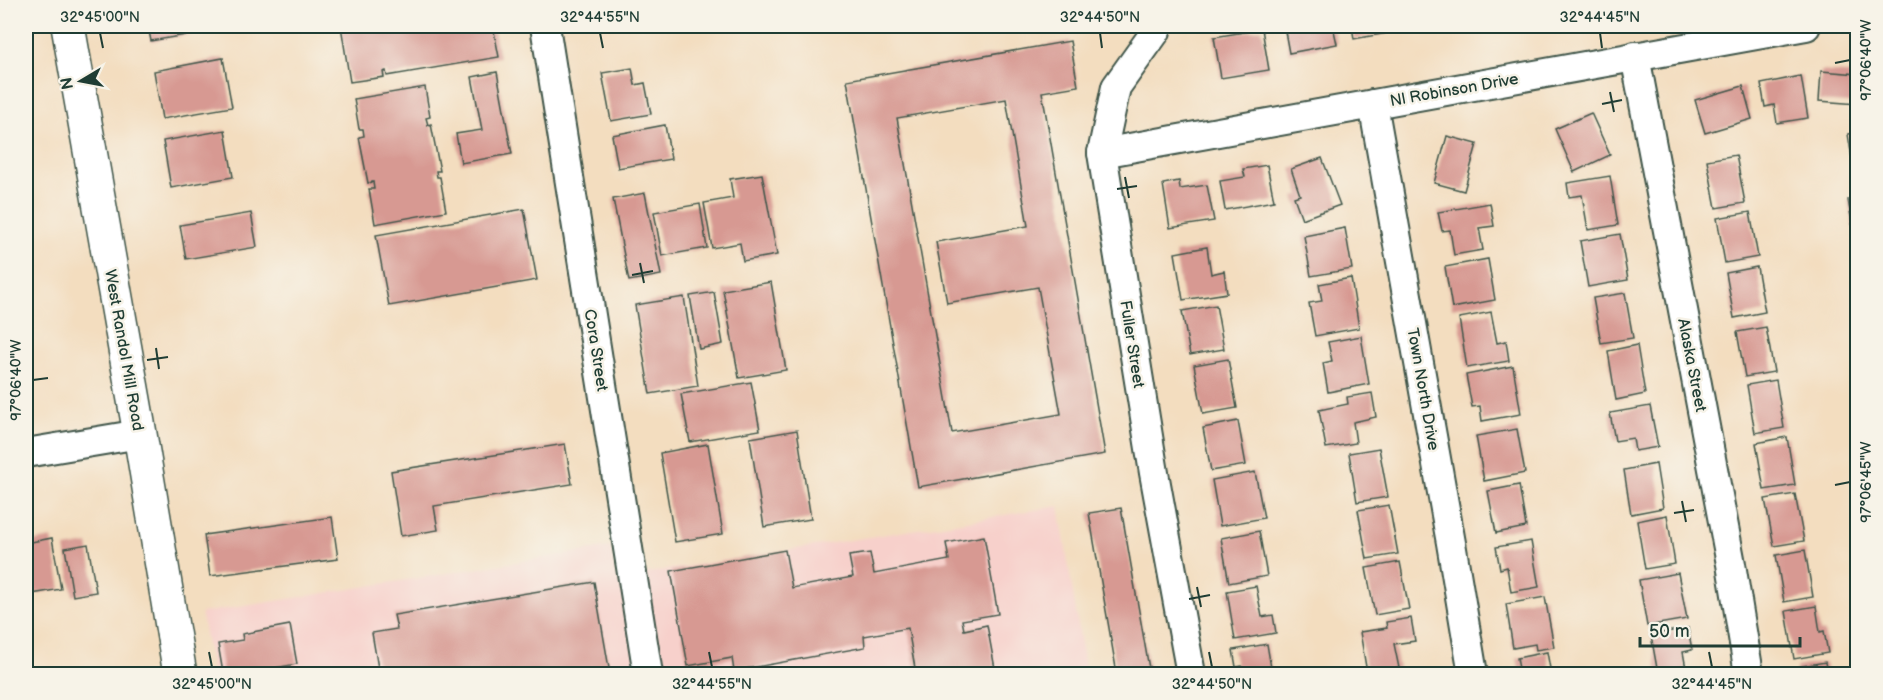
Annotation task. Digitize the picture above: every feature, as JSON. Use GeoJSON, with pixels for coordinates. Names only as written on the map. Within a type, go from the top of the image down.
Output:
{"type":"FeatureCollection","features":[{"type":"Feature","properties":{"kind":"main road","name":"West Randol Mill Road"},"geometry":{"type":"LineString","coordinates":[[68,26],[180,675]]}},
{"type":"Feature","properties":{"kind":"street","name":"Cora Street"},"geometry":{"type":"LineString","coordinates":[[545,26],[648,675]]}},
{"type":"Feature","properties":{"kind":"street","name":"Fuller Street"},"geometry":{"type":"LineString","coordinates":[[1156,26],[1156,31],[1116,87],[1102,153],[1154,473],[1191,675]]}},
{"type":"Feature","properties":{"kind":"street","name":"Nl Robinson Drive"},"geometry":{"type":"LineString","coordinates":[[1102,153],[1806,26]]}},
{"type":"Feature","properties":{"kind":"street","name":"Alaska Street"},"geometry":{"type":"LineString","coordinates":[[1635,56],[1749,675]]}},
{"type":"Feature","properties":{"kind":"street","name":"Town North Drive"},"geometry":{"type":"LineString","coordinates":[[1373,104],[1452,543],[1473,675]]}},
{"type":"Feature","properties":{"kind":"street"},"geometry":{"type":"LineString","coordinates":[[26,453],[140,434]]}},
{"type":"Feature","properties":{"kind":"shaded area"},"geometry":{"type":"Polygon","coordinates":[[[1059,506],[1086,674],[213,674],[201,613],[611,547],[617,578],[1059,506]]]}},
{"type":"Feature","properties":{"kind":"building"},"geometry":{"type":"Polygon","coordinates":[[[148,26],[209,26],[210,31],[151,41],[148,26]]]}},
{"type":"Feature","properties":{"kind":"building"},"geometry":{"type":"Polygon","coordinates":[[[341,26],[493,26],[499,57],[387,76],[386,71],[383,72],[384,77],[350,82],[341,26]]]}},
{"type":"Feature","properties":{"kind":"building"},"geometry":{"type":"Polygon","coordinates":[[[1284,26],[1333,26],[1337,44],[1289,53],[1284,26]]]}},
{"type":"Feature","properties":{"kind":"building"},"geometry":{"type":"Polygon","coordinates":[[[1352,26],[1393,26],[1394,32],[1354,39],[1352,26]]]}},
{"type":"Feature","properties":{"kind":"building"},"geometry":{"type":"Polygon","coordinates":[[[1262,29],[1269,70],[1221,78],[1214,37],[1262,29]]]}},
{"type":"Feature","properties":{"kind":"building"},"geometry":{"type":"Polygon","coordinates":[[[1070,41],[1078,86],[1042,92],[1105,454],[918,487],[847,80],[1070,41]],[[1006,99],[897,118],[952,433],[1061,414],[1038,287],[947,303],[936,242],[1028,226],[1006,99]]]}},
{"type":"Feature","properties":{"kind":"building"},"geometry":{"type":"Polygon","coordinates":[[[223,58],[232,107],[162,119],[154,71],[223,58]]]}},
{"type":"Feature","properties":{"kind":"building"},"geometry":{"type":"Polygon","coordinates":[[[632,68],[635,85],[645,83],[651,114],[611,121],[602,73],[632,68]]]}},
{"type":"Feature","properties":{"kind":"building"},"geometry":{"type":"Polygon","coordinates":[[[1821,71],[1858,74],[1858,104],[1819,101],[1821,71]]]}},
{"type":"Feature","properties":{"kind":"building"},"geometry":{"type":"Polygon","coordinates":[[[497,72],[512,154],[461,163],[456,134],[482,130],[472,77],[497,72]]]}},
{"type":"Feature","properties":{"kind":"building"},"geometry":{"type":"Polygon","coordinates":[[[1801,76],[1808,118],[1777,123],[1774,105],[1765,107],[1761,84],[1801,76]]]}},
{"type":"Feature","properties":{"kind":"building"},"geometry":{"type":"Polygon","coordinates":[[[1743,86],[1752,119],[1705,133],[1695,100],[1743,86]]]}},
{"type":"Feature","properties":{"kind":"building"},"geometry":{"type":"Polygon","coordinates":[[[425,87],[430,117],[426,118],[428,125],[431,124],[440,171],[436,171],[437,177],[440,177],[446,211],[375,224],[369,189],[374,189],[373,182],[368,183],[359,137],[364,136],[363,129],[359,129],[354,99],[425,87]]]}},
{"type":"Feature","properties":{"kind":"building"},"geometry":{"type":"Polygon","coordinates":[[[1591,113],[1610,155],[1574,172],[1555,129],[1591,113]]]}},
{"type":"Feature","properties":{"kind":"building"},"geometry":{"type":"Polygon","coordinates":[[[665,125],[671,159],[618,168],[612,135],[665,125]]]}},
{"type":"Feature","properties":{"kind":"building"},"geometry":{"type":"Polygon","coordinates":[[[225,130],[233,177],[171,188],[163,141],[225,130]]]}},
{"type":"Feature","properties":{"kind":"building"},"geometry":{"type":"Polygon","coordinates":[[[1858,133],[1858,183],[1856,183],[1848,134],[1858,133]]]}},
{"type":"Feature","properties":{"kind":"building"},"geometry":{"type":"Polygon","coordinates":[[[1447,136],[1477,144],[1464,191],[1434,183],[1447,136]]]}},
{"type":"Feature","properties":{"kind":"building"},"geometry":{"type":"Polygon","coordinates":[[[1736,155],[1745,203],[1716,208],[1707,160],[1736,155]]]}},
{"type":"Feature","properties":{"kind":"building"},"geometry":{"type":"Polygon","coordinates":[[[1322,158],[1340,205],[1302,219],[1294,197],[1300,195],[1291,169],[1322,158]]]}},
{"type":"Feature","properties":{"kind":"building"},"geometry":{"type":"Polygon","coordinates":[[[1267,165],[1274,201],[1225,210],[1220,181],[1245,177],[1243,169],[1267,165]]]}},
{"type":"Feature","properties":{"kind":"building"},"geometry":{"type":"Polygon","coordinates":[[[762,174],[777,255],[743,261],[740,243],[712,248],[704,203],[733,198],[730,179],[762,174]]]}},
{"type":"Feature","properties":{"kind":"building"},"geometry":{"type":"Polygon","coordinates":[[[1610,176],[1618,225],[1588,230],[1582,195],[1569,197],[1567,183],[1610,176]]]}},
{"type":"Feature","properties":{"kind":"building"},"geometry":{"type":"Polygon","coordinates":[[[1179,181],[1180,189],[1207,185],[1214,221],[1170,228],[1163,184],[1179,181]]]}},
{"type":"Feature","properties":{"kind":"building"},"geometry":{"type":"Polygon","coordinates":[[[645,193],[661,275],[629,281],[613,199],[645,193]]]}},
{"type":"Feature","properties":{"kind":"building"},"geometry":{"type":"Polygon","coordinates":[[[1858,199],[1858,227],[1853,228],[1848,200],[1858,199]]]}},
{"type":"Feature","properties":{"kind":"building"},"geometry":{"type":"Polygon","coordinates":[[[1490,203],[1494,226],[1479,228],[1483,250],[1454,255],[1450,230],[1442,231],[1438,212],[1490,203]]]}},
{"type":"Feature","properties":{"kind":"building"},"geometry":{"type":"Polygon","coordinates":[[[700,204],[707,248],[662,256],[654,212],[700,204]]]}},
{"type":"Feature","properties":{"kind":"building"},"geometry":{"type":"Polygon","coordinates":[[[524,209],[537,280],[389,306],[376,235],[524,209]]]}},
{"type":"Feature","properties":{"kind":"building"},"geometry":{"type":"Polygon","coordinates":[[[1750,212],[1758,257],[1725,263],[1717,218],[1750,212]]]}},
{"type":"Feature","properties":{"kind":"building"},"geometry":{"type":"Polygon","coordinates":[[[251,213],[257,247],[186,259],[180,225],[251,213]]]}},
{"type":"Feature","properties":{"kind":"building"},"geometry":{"type":"Polygon","coordinates":[[[1345,228],[1352,269],[1311,276],[1304,236],[1345,228]]]}},
{"type":"Feature","properties":{"kind":"building"},"geometry":{"type":"Polygon","coordinates":[[[1620,234],[1628,280],[1588,287],[1580,241],[1620,234]]]}},
{"type":"Feature","properties":{"kind":"building"},"geometry":{"type":"Polygon","coordinates":[[[1207,247],[1211,274],[1224,271],[1227,293],[1183,300],[1175,253],[1207,247]]]}},
{"type":"Feature","properties":{"kind":"building"},"geometry":{"type":"Polygon","coordinates":[[[1488,259],[1495,300],[1452,308],[1445,267],[1488,259]]]}},
{"type":"Feature","properties":{"kind":"building"},"geometry":{"type":"Polygon","coordinates":[[[1757,267],[1765,312],[1734,318],[1726,273],[1757,267]]]}},
{"type":"Feature","properties":{"kind":"building"},"geometry":{"type":"Polygon","coordinates":[[[1351,278],[1359,328],[1315,336],[1309,303],[1322,301],[1319,284],[1351,278]]]}},
{"type":"Feature","properties":{"kind":"building"},"geometry":{"type":"Polygon","coordinates":[[[771,282],[786,370],[739,378],[723,290],[771,282]]]}},
{"type":"Feature","properties":{"kind":"building"},"geometry":{"type":"Polygon","coordinates":[[[714,292],[723,344],[699,349],[690,296],[714,292]]]}},
{"type":"Feature","properties":{"kind":"building"},"geometry":{"type":"Polygon","coordinates":[[[1625,293],[1633,338],[1601,343],[1593,298],[1625,293]]]}},
{"type":"Feature","properties":{"kind":"building"},"geometry":{"type":"Polygon","coordinates":[[[684,297],[698,386],[650,394],[635,305],[684,297]]]}},
{"type":"Feature","properties":{"kind":"building"},"geometry":{"type":"Polygon","coordinates":[[[1216,305],[1224,349],[1190,355],[1182,311],[1216,305]]]}},
{"type":"Feature","properties":{"kind":"building"},"geometry":{"type":"Polygon","coordinates":[[[1491,312],[1497,343],[1506,341],[1509,361],[1467,368],[1459,318],[1491,312]]]}},
{"type":"Feature","properties":{"kind":"building"},"geometry":{"type":"Polygon","coordinates":[[[1766,327],[1774,372],[1745,377],[1737,332],[1766,327]]]}},
{"type":"Feature","properties":{"kind":"building"},"geometry":{"type":"Polygon","coordinates":[[[1361,336],[1369,384],[1328,392],[1323,363],[1332,361],[1328,342],[1361,336]]]}},
{"type":"Feature","properties":{"kind":"building"},"geometry":{"type":"Polygon","coordinates":[[[1637,345],[1645,394],[1616,400],[1608,351],[1637,345]]]}},
{"type":"Feature","properties":{"kind":"building"},"geometry":{"type":"Polygon","coordinates":[[[1228,359],[1237,408],[1203,414],[1194,365],[1228,359]]]}},
{"type":"Feature","properties":{"kind":"building"},"geometry":{"type":"Polygon","coordinates":[[[1513,366],[1521,414],[1482,421],[1480,406],[1472,407],[1466,375],[1513,366]]]}},
{"type":"Feature","properties":{"kind":"building"},"geometry":{"type":"Polygon","coordinates":[[[1776,380],[1784,428],[1755,433],[1747,385],[1776,380]]]}},
{"type":"Feature","properties":{"kind":"building"},"geometry":{"type":"Polygon","coordinates":[[[751,382],[760,430],[690,442],[681,394],[751,382]]]}},
{"type":"Feature","properties":{"kind":"building"},"geometry":{"type":"Polygon","coordinates":[[[1372,393],[1376,417],[1353,422],[1356,443],[1326,448],[1319,410],[1348,404],[1347,397],[1372,393]]]}},
{"type":"Feature","properties":{"kind":"building"},"geometry":{"type":"Polygon","coordinates":[[[1650,406],[1658,447],[1635,451],[1633,438],[1615,441],[1610,413],[1650,406]]]}},
{"type":"Feature","properties":{"kind":"building"},"geometry":{"type":"Polygon","coordinates":[[[1238,421],[1246,465],[1211,471],[1203,428],[1238,421]]]}},
{"type":"Feature","properties":{"kind":"building"},"geometry":{"type":"Polygon","coordinates":[[[1517,429],[1525,473],[1484,481],[1476,436],[1517,429]]]}},
{"type":"Feature","properties":{"kind":"building"},"geometry":{"type":"Polygon","coordinates":[[[797,430],[811,519],[764,527],[750,438],[797,430]]]}},
{"type":"Feature","properties":{"kind":"building"},"geometry":{"type":"Polygon","coordinates":[[[1787,437],[1795,485],[1764,490],[1756,443],[1787,437]]]}},
{"type":"Feature","properties":{"kind":"building"},"geometry":{"type":"Polygon","coordinates":[[[565,444],[572,484],[434,506],[438,530],[401,536],[391,471],[565,444]]]}},
{"type":"Feature","properties":{"kind":"building"},"geometry":{"type":"Polygon","coordinates":[[[708,444],[723,534],[675,542],[660,453],[708,444]]]}},
{"type":"Feature","properties":{"kind":"building"},"geometry":{"type":"Polygon","coordinates":[[[1379,448],[1388,497],[1357,502],[1349,453],[1379,448]]]}},
{"type":"Feature","properties":{"kind":"building"},"geometry":{"type":"Polygon","coordinates":[[[1656,464],[1663,508],[1631,514],[1624,470],[1656,464]]]}},
{"type":"Feature","properties":{"kind":"building"},"geometry":{"type":"Polygon","coordinates":[[[1255,472],[1264,518],[1220,526],[1212,480],[1255,472]]]}},
{"type":"Feature","properties":{"kind":"building"},"geometry":{"type":"Polygon","coordinates":[[[1519,485],[1526,527],[1496,533],[1488,491],[1519,485]]]}},
{"type":"Feature","properties":{"kind":"building"},"geometry":{"type":"Polygon","coordinates":[[[1795,494],[1804,541],[1774,546],[1765,499],[1795,494]]]}},
{"type":"Feature","properties":{"kind":"building"},"geometry":{"type":"Polygon","coordinates":[[[1389,505],[1398,554],[1367,559],[1358,510],[1389,505]]]}},
{"type":"Feature","properties":{"kind":"building"},"geometry":{"type":"Polygon","coordinates":[[[1121,508],[1150,674],[1117,674],[1089,513],[1121,508]]]}},
{"type":"Feature","properties":{"kind":"building"},"geometry":{"type":"Polygon","coordinates":[[[1667,515],[1675,564],[1645,569],[1637,521],[1667,515]]]}},
{"type":"Feature","properties":{"kind":"building"},"geometry":{"type":"Polygon","coordinates":[[[332,517],[338,559],[210,576],[204,535],[332,517]]]}},
{"type":"Feature","properties":{"kind":"building"},"geometry":{"type":"Polygon","coordinates":[[[1259,531],[1267,576],[1229,583],[1221,538],[1259,531]]]}},
{"type":"Feature","properties":{"kind":"building"},"geometry":{"type":"Polygon","coordinates":[[[984,536],[998,614],[962,620],[964,630],[987,625],[996,674],[907,674],[906,669],[915,668],[908,628],[864,636],[865,647],[734,671],[732,658],[688,666],[671,571],[785,550],[792,588],[853,577],[849,556],[870,553],[874,574],[949,560],[946,543],[984,536]]]}},
{"type":"Feature","properties":{"kind":"building"},"geometry":{"type":"Polygon","coordinates":[[[52,538],[61,589],[26,595],[26,543],[52,538]]]}},
{"type":"Feature","properties":{"kind":"building"},"geometry":{"type":"Polygon","coordinates":[[[1531,541],[1539,587],[1511,592],[1507,567],[1500,569],[1496,547],[1531,541]]]}},
{"type":"Feature","properties":{"kind":"building"},"geometry":{"type":"Polygon","coordinates":[[[88,544],[96,592],[73,596],[65,548],[88,544]]]}},
{"type":"Feature","properties":{"kind":"building"},"geometry":{"type":"Polygon","coordinates":[[[1805,550],[1813,597],[1784,602],[1776,555],[1805,550]]]}},
{"type":"Feature","properties":{"kind":"building"},"geometry":{"type":"Polygon","coordinates":[[[1400,562],[1409,609],[1375,615],[1366,568],[1400,562]]]}},
{"type":"Feature","properties":{"kind":"building"},"geometry":{"type":"Polygon","coordinates":[[[1678,573],[1687,619],[1647,626],[1639,580],[1678,573]]]}},
{"type":"Feature","properties":{"kind":"building"},"geometry":{"type":"Polygon","coordinates":[[[594,582],[610,674],[379,674],[372,633],[397,629],[394,615],[594,582]]]}},
{"type":"Feature","properties":{"kind":"building"},"geometry":{"type":"Polygon","coordinates":[[[1256,586],[1262,617],[1273,615],[1276,633],[1235,640],[1227,591],[1256,586]]]}},
{"type":"Feature","properties":{"kind":"building"},"geometry":{"type":"Polygon","coordinates":[[[1545,597],[1554,647],[1536,650],[1535,644],[1513,648],[1506,604],[1545,597]]]}},
{"type":"Feature","properties":{"kind":"building"},"geometry":{"type":"Polygon","coordinates":[[[1816,606],[1820,632],[1824,631],[1828,653],[1794,659],[1786,611],[1816,606]]]}},
{"type":"Feature","properties":{"kind":"building"},"geometry":{"type":"Polygon","coordinates":[[[1411,618],[1415,641],[1394,644],[1399,668],[1367,673],[1360,632],[1387,628],[1386,622],[1411,618]]]}},
{"type":"Feature","properties":{"kind":"building"},"geometry":{"type":"Polygon","coordinates":[[[290,625],[297,664],[247,673],[246,669],[223,673],[218,644],[243,640],[242,634],[290,625]]]}},
{"type":"Feature","properties":{"kind":"building"},"geometry":{"type":"Polygon","coordinates":[[[1688,628],[1692,650],[1683,652],[1687,674],[1658,674],[1651,635],[1688,628]]]}},
{"type":"Feature","properties":{"kind":"building"},"geometry":{"type":"Polygon","coordinates":[[[1267,644],[1272,674],[1243,674],[1242,666],[1236,667],[1233,650],[1267,644]]]}},
{"type":"Feature","properties":{"kind":"building"},"geometry":{"type":"Polygon","coordinates":[[[1547,652],[1551,674],[1520,674],[1517,658],[1547,652]]]}},
{"type":"Feature","properties":{"kind":"building"},"geometry":{"type":"Polygon","coordinates":[[[1825,662],[1827,674],[1797,674],[1796,667],[1825,662]]]}}]}
